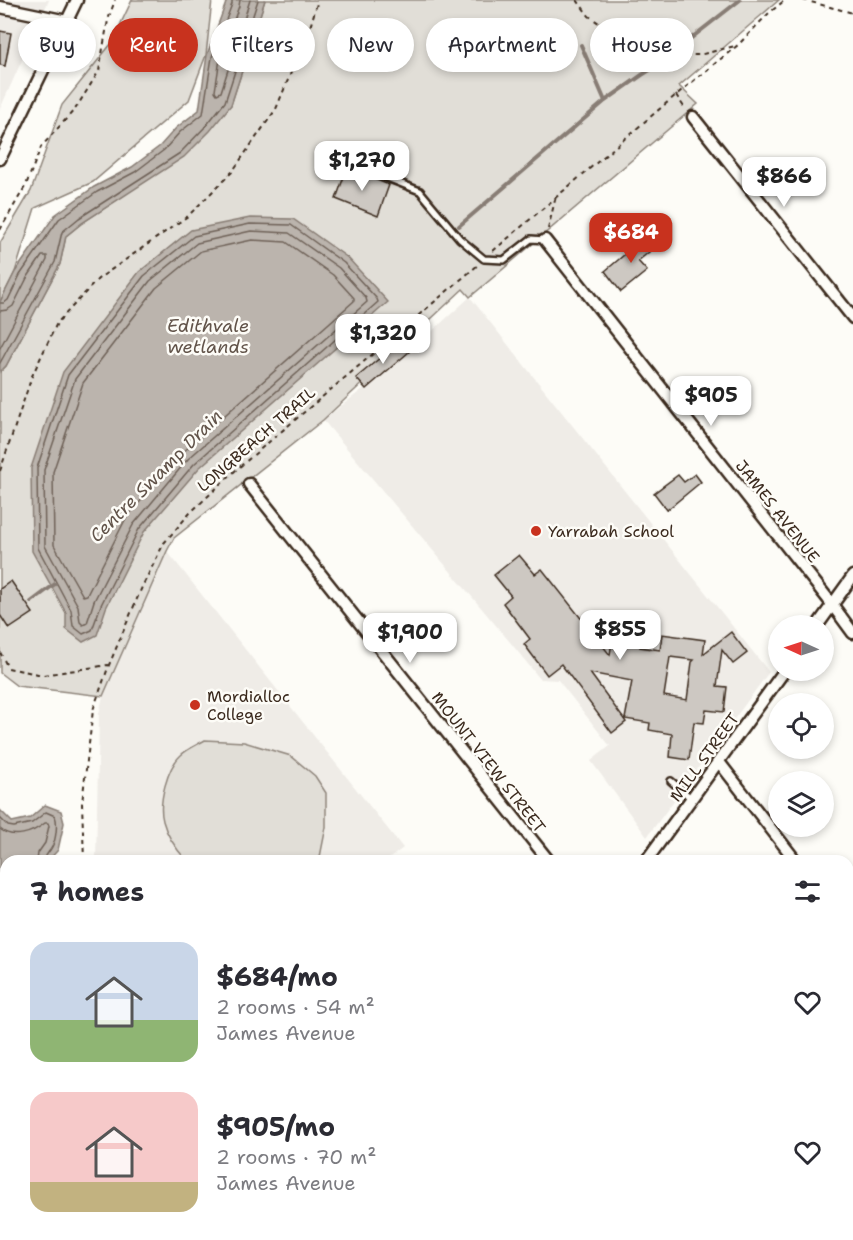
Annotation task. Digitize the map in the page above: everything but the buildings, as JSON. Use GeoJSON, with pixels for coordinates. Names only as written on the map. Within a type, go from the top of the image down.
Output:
{"type":"FeatureCollection","features":[{"type":"Feature","properties":{"kind":"street"},"geometry":{"type":"LineString","coordinates":[[69,18],[77,0]]}},
{"type":"Feature","properties":{"kind":"street"},"geometry":{"type":"LineString","coordinates":[[0,7],[53,18]]}},
{"type":"Feature","properties":{"kind":"street"},"geometry":{"type":"LineString","coordinates":[[0,159],[43,72]]}},
{"type":"Feature","properties":{"kind":"street"},"geometry":{"type":"LineString","coordinates":[[693,117],[853,318]]}},
{"type":"Feature","properties":{"kind":"street","name":"JAMES AVENUE"},"geometry":{"type":"LineString","coordinates":[[545,240],[833,604],[853,633]]}},
{"type":"Feature","properties":{"kind":"street","name":"MOUNT VIEW STREET"},"geometry":{"type":"LineString","coordinates":[[249,484],[544,855]]}},
{"type":"Feature","properties":{"kind":"street"},"geometry":{"type":"LineString","coordinates":[[826,615],[853,576]]}},
{"type":"Feature","properties":{"kind":"street","name":"MILL STREET"},"geometry":{"type":"LineString","coordinates":[[650,855],[777,681]]}},
{"type":"Feature","properties":{"kind":"street"},"geometry":{"type":"LineString","coordinates":[[719,762],[791,855]]}},
{"type":"Feature","properties":{"kind":"lane"},"geometry":{"type":"LineString","coordinates":[[329,155],[420,192],[460,239],[486,260],[504,260],[531,239],[545,240]]}},
{"type":"Feature","properties":{"kind":"lane"},"geometry":{"type":"LineString","coordinates":[[672,781],[692,799]]}},
{"type":"Feature","properties":{"kind":"path"},"geometry":{"type":"LineString","coordinates":[[0,230],[26,184],[41,147],[76,108],[99,71],[108,20],[115,0]]}},
{"type":"Feature","properties":{"kind":"path"},"geometry":{"type":"LineString","coordinates":[[0,471],[32,376],[57,323],[98,279],[188,216],[232,172],[276,109],[311,24],[318,0]]}},
{"type":"Feature","properties":{"kind":"path"},"geometry":{"type":"LineString","coordinates":[[577,0],[589,16],[617,36],[649,40],[678,56],[699,55],[738,45]]}},
{"type":"Feature","properties":{"kind":"path","name":"LONGBEACH TRAIL"},"geometry":{"type":"LineString","coordinates":[[84,855],[82,802],[93,710],[142,587],[164,543],[190,513],[237,469],[486,260],[556,196],[676,94],[738,45],[785,0]]}},
{"type":"Feature","properties":{"kind":"path"},"geometry":{"type":"LineString","coordinates":[[803,0],[853,13]]}},
{"type":"Feature","properties":{"kind":"path"},"geometry":{"type":"LineString","coordinates":[[676,94],[681,104],[693,117]]}},
{"type":"Feature","properties":{"kind":"path"},"geometry":{"type":"LineString","coordinates":[[545,240],[556,196]]}},
{"type":"Feature","properties":{"kind":"path"},"geometry":{"type":"LineString","coordinates":[[0,652],[8,668],[43,675],[109,665]]}},
{"type":"Feature","properties":{"kind":"shaded area"},"geometry":{"type":"Polygon","coordinates":[[[0,0],[49,0],[41,18],[18,18],[18,69],[0,109],[0,0]]]}},
{"type":"Feature","properties":{"kind":"shaded area"},"geometry":{"type":"Polygon","coordinates":[[[132,0],[212,0],[206,55],[189,100],[93,182],[35,208],[15,272],[0,302],[0,243],[31,191],[62,105],[89,72],[96,72],[96,63],[108,48],[108,72],[198,72],[198,18],[123,18],[132,0]]]}},
{"type":"Feature","properties":{"kind":"shaded area"},"geometry":{"type":"Polygon","coordinates":[[[265,0],[779,0],[679,86],[698,104],[470,297],[463,289],[323,420],[174,538],[103,696],[17,686],[0,673],[0,372],[6,366],[60,264],[66,236],[126,194],[231,105],[242,72],[315,72],[315,18],[259,18],[265,0]]]}},
{"type":"Feature","properties":{"kind":"shaded area","name":"Yarrabah School"},"geometry":{"type":"Polygon","coordinates":[[[470,297],[768,671],[647,837],[591,761],[610,746],[558,680],[540,679],[323,420],[399,361],[470,297]]]}},
{"type":"Feature","properties":{"kind":"shaded area","name":"Mordialloc College"},"geometry":{"type":"Polygon","coordinates":[[[167,551],[403,848],[394,855],[96,855],[99,714],[103,696],[167,551]]]}},
{"type":"Feature","properties":{"kind":"shaded area"},"geometry":{"type":"Polygon","coordinates":[[[205,740],[244,742],[291,756],[315,776],[326,793],[326,827],[320,855],[182,855],[165,827],[162,805],[165,786],[172,768],[186,751],[205,740]]]}},
{"type":"Feature","properties":{"kind":"water"},"geometry":{"type":"Polygon","coordinates":[[[227,0],[265,0],[259,18],[220,18],[227,0]]]}},
{"type":"Feature","properties":{"kind":"water"},"geometry":{"type":"Polygon","coordinates":[[[210,47],[210,72],[242,72],[231,105],[210,131],[184,157],[82,223],[66,236],[60,264],[6,366],[0,372],[0,302],[15,272],[55,215],[94,187],[132,167],[160,146],[176,128],[199,110],[210,47]]]}},
{"type":"Feature","properties":{"kind":"water","name":"Edithvale wetlands"},"geometry":{"type":"Polygon","coordinates":[[[250,218],[293,219],[348,258],[388,302],[199,468],[144,532],[106,608],[97,635],[83,642],[66,629],[66,613],[32,551],[31,468],[63,372],[139,272],[191,230],[250,218]]]}},
{"type":"Feature","properties":{"kind":"water"},"geometry":{"type":"Polygon","coordinates":[[[45,805],[61,811],[64,823],[58,850],[53,855],[0,855],[0,810],[12,822],[30,818],[45,805]]]}},
{"type":"Feature","properties":{"kind":"waterway"},"geometry":{"type":"LineString","coordinates":[[459,226],[605,101],[653,68],[740,0]]}},
{"type":"Feature","properties":{"kind":"waterway"},"geometry":{"type":"LineString","coordinates":[[581,45],[605,101]]}},
{"type":"Feature","properties":{"kind":"waterway","name":"Centre Swamp Drain"},"geometry":{"type":"LineString","coordinates":[[31,602],[55,584]]}},
{"type":"Feature","properties":{"kind":"place","name":"Yarrabah School"},"geometry":{"type":"Point","coordinates":[536,531]}},
{"type":"Feature","properties":{"kind":"place","name":"Mordialloc College"},"geometry":{"type":"Point","coordinates":[195,705]}}]}
